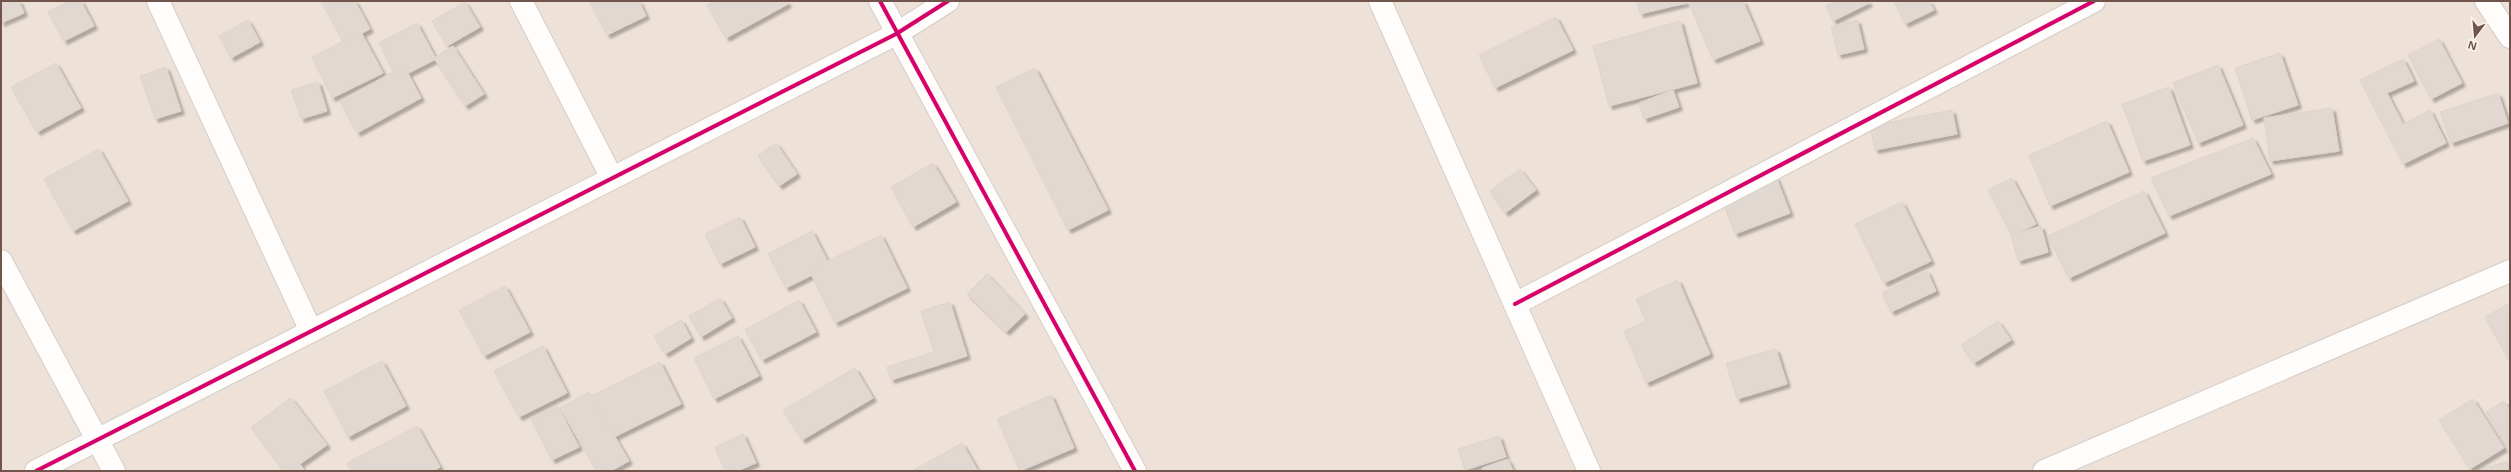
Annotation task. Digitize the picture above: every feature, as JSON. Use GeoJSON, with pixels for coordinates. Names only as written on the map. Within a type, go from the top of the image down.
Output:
{"type":"FeatureCollection","features":[{"type":"Feature","properties":{"kind":"street"},"geometry":{"type":"LineString","coordinates":[[158,1],[312,331]]}},
{"type":"Feature","properties":{"kind":"street"},"geometry":{"type":"LineString","coordinates":[[521,1],[612,178]]}},
{"type":"Feature","properties":{"kind":"street"},"geometry":{"type":"LineString","coordinates":[[880,1],[896,34],[1135,471]]}},
{"type":"Feature","properties":{"kind":"street"},"geometry":{"type":"LineString","coordinates":[[36,471],[896,34],[948,1]]}},
{"type":"Feature","properties":{"kind":"street"},"geometry":{"type":"LineString","coordinates":[[1380,1],[1589,471]]}},
{"type":"Feature","properties":{"kind":"street"},"geometry":{"type":"LineString","coordinates":[[1515,304],[2094,1]]}},
{"type":"Feature","properties":{"kind":"street"},"geometry":{"type":"LineString","coordinates":[[2486,1],[2510,37]]}},
{"type":"Feature","properties":{"kind":"street"},"geometry":{"type":"LineString","coordinates":[[1,261],[114,471]]}},
{"type":"Feature","properties":{"kind":"street"},"geometry":{"type":"LineString","coordinates":[[2044,471],[2510,271]]}},
{"type":"Feature","properties":{"kind":"shaded area"},"geometry":{"type":"Polygon","coordinates":[[[1,1],[2510,1],[2510,471],[1,471],[1,1]]]}},
{"type":"Feature","properties":{"kind":"building"},"geometry":{"type":"Polygon","coordinates":[[[1,1],[19,1],[24,13],[1,23],[1,1]]]}},
{"type":"Feature","properties":{"kind":"building"},"geometry":{"type":"Polygon","coordinates":[[[69,1],[81,1],[94,26],[64,41],[48,12],[69,1]]]}},
{"type":"Feature","properties":{"kind":"building"},"geometry":{"type":"Polygon","coordinates":[[[321,1],[355,1],[370,29],[344,43],[321,1]]]}},
{"type":"Feature","properties":{"kind":"building"},"geometry":{"type":"Polygon","coordinates":[[[589,1],[639,1],[646,16],[607,35],[589,1]]]}},
{"type":"Feature","properties":{"kind":"building"},"geometry":{"type":"Polygon","coordinates":[[[715,1],[786,1],[788,4],[726,38],[707,5],[715,1]]]}},
{"type":"Feature","properties":{"kind":"building"},"geometry":{"type":"Polygon","coordinates":[[[1637,1],[1686,1],[1686,3],[1640,14],[1637,1]]]}},
{"type":"Feature","properties":{"kind":"building"},"geometry":{"type":"Polygon","coordinates":[[[1695,1],[1743,1],[1760,41],[1713,60],[1689,3],[1695,1]]]}},
{"type":"Feature","properties":{"kind":"building"},"geometry":{"type":"Polygon","coordinates":[[[1836,1],[1868,1],[1869,3],[1833,21],[1826,6],[1836,1]]]}},
{"type":"Feature","properties":{"kind":"building"},"geometry":{"type":"Polygon","coordinates":[[[1894,1],[1929,1],[1934,10],[1905,24],[1894,1]]]}},
{"type":"Feature","properties":{"kind":"building"},"geometry":{"type":"Polygon","coordinates":[[[465,2],[480,27],[447,46],[432,21],[465,2]]]}},
{"type":"Feature","properties":{"kind":"building"},"geometry":{"type":"Polygon","coordinates":[[[1556,17],[1573,50],[1495,88],[1479,55],[1556,17]]]}},
{"type":"Feature","properties":{"kind":"building"},"geometry":{"type":"Polygon","coordinates":[[[248,20],[260,42],[231,58],[219,36],[248,20]]]}},
{"type":"Feature","properties":{"kind":"building"},"geometry":{"type":"Polygon","coordinates":[[[1857,20],[1864,49],[1838,55],[1831,27],[1857,20]]]}},
{"type":"Feature","properties":{"kind":"building"},"geometry":{"type":"Polygon","coordinates":[[[1680,21],[1697,83],[1609,106],[1593,46],[1680,21]]]}},
{"type":"Feature","properties":{"kind":"building"},"geometry":{"type":"Polygon","coordinates":[[[417,23],[436,59],[397,79],[379,43],[417,23]]]}},
{"type":"Feature","properties":{"kind":"building"},"geometry":{"type":"Polygon","coordinates":[[[361,32],[383,73],[332,98],[312,57],[361,32]]]}},
{"type":"Feature","properties":{"kind":"building"},"geometry":{"type":"Polygon","coordinates":[[[2439,39],[2462,83],[2431,99],[2408,55],[2439,39]]]}},
{"type":"Feature","properties":{"kind":"building"},"geometry":{"type":"Polygon","coordinates":[[[453,46],[484,94],[465,106],[434,58],[453,46]]]}},
{"type":"Feature","properties":{"kind":"building"},"geometry":{"type":"Polygon","coordinates":[[[2280,53],[2298,105],[2252,120],[2235,68],[2280,53]]]}},
{"type":"Feature","properties":{"kind":"building"},"geometry":{"type":"Polygon","coordinates":[[[2403,59],[2414,81],[2387,93],[2403,124],[2430,110],[2446,143],[2403,164],[2360,80],[2403,59]]]}},
{"type":"Feature","properties":{"kind":"building"},"geometry":{"type":"Polygon","coordinates":[[[56,63],[81,108],[37,132],[11,87],[56,63]]]}},
{"type":"Feature","properties":{"kind":"building"},"geometry":{"type":"Polygon","coordinates":[[[2218,65],[2243,125],[2198,143],[2173,83],[2218,65]]]}},
{"type":"Feature","properties":{"kind":"building"},"geometry":{"type":"Polygon","coordinates":[[[404,66],[421,98],[357,133],[340,101],[404,66]]]}},
{"type":"Feature","properties":{"kind":"building"},"geometry":{"type":"Polygon","coordinates":[[[166,67],[181,111],[155,119],[140,76],[166,67]]]}},
{"type":"Feature","properties":{"kind":"building"},"geometry":{"type":"Polygon","coordinates":[[[1035,68],[1108,210],[1068,230],[996,87],[1035,68]]]}},
{"type":"Feature","properties":{"kind":"building"},"geometry":{"type":"Polygon","coordinates":[[[318,82],[327,111],[301,119],[291,90],[318,82]]]}},
{"type":"Feature","properties":{"kind":"building"},"geometry":{"type":"Polygon","coordinates":[[[2169,87],[2190,145],[2143,161],[2122,104],[2169,87]]]}},
{"type":"Feature","properties":{"kind":"building"},"geometry":{"type":"Polygon","coordinates":[[[1673,90],[1679,107],[1644,119],[1639,103],[1673,90]]]}},
{"type":"Feature","properties":{"kind":"building"},"geometry":{"type":"Polygon","coordinates":[[[2498,93],[2508,123],[2451,143],[2440,112],[2498,93]]]}},
{"type":"Feature","properties":{"kind":"building"},"geometry":{"type":"Polygon","coordinates":[[[2332,108],[2339,151],[2270,161],[2264,118],[2332,108]]]}},
{"type":"Feature","properties":{"kind":"building"},"geometry":{"type":"Polygon","coordinates":[[[1952,110],[1957,134],[1875,150],[1870,126],[1952,110]]]}},
{"type":"Feature","properties":{"kind":"building"},"geometry":{"type":"Polygon","coordinates":[[[2107,121],[2129,172],[2050,206],[2029,155],[2107,121]]]}},
{"type":"Feature","properties":{"kind":"building"},"geometry":{"type":"Polygon","coordinates":[[[2253,138],[2271,174],[2169,216],[2151,178],[2253,138]]]}},
{"type":"Feature","properties":{"kind":"building"},"geometry":{"type":"Polygon","coordinates":[[[776,143],[797,174],[779,186],[758,156],[776,143]]]}},
{"type":"Feature","properties":{"kind":"building"},"geometry":{"type":"Polygon","coordinates":[[[99,149],[128,201],[73,231],[44,179],[99,149]]]}},
{"type":"Feature","properties":{"kind":"building"},"geometry":{"type":"Polygon","coordinates":[[[933,163],[956,202],[913,227],[891,187],[933,163]]]}},
{"type":"Feature","properties":{"kind":"building"},"geometry":{"type":"Polygon","coordinates":[[[1520,169],[1536,190],[1505,213],[1490,191],[1520,169]]]}},
{"type":"Feature","properties":{"kind":"building"},"geometry":{"type":"Polygon","coordinates":[[[1776,177],[1790,213],[1735,234],[1721,198],[1776,177]]]}},
{"type":"Feature","properties":{"kind":"building"},"geometry":{"type":"Polygon","coordinates":[[[2012,178],[2036,224],[2012,236],[1988,190],[2012,178]]]}},
{"type":"Feature","properties":{"kind":"building"},"geometry":{"type":"Polygon","coordinates":[[[2144,191],[2165,233],[2069,278],[2048,236],[2144,191]]]}},
{"type":"Feature","properties":{"kind":"building"},"geometry":{"type":"Polygon","coordinates":[[[1902,202],[1931,261],[1884,283],[1855,224],[1902,202]]]}},
{"type":"Feature","properties":{"kind":"building"},"geometry":{"type":"Polygon","coordinates":[[[740,217],[755,247],[720,264],[705,234],[740,217]]]}},
{"type":"Feature","properties":{"kind":"building"},"geometry":{"type":"Polygon","coordinates":[[[2041,226],[2048,252],[2018,261],[2011,235],[2041,226]]]}},
{"type":"Feature","properties":{"kind":"building"},"geometry":{"type":"Polygon","coordinates":[[[812,231],[830,266],[786,288],[768,254],[812,231]]]}},
{"type":"Feature","properties":{"kind":"building"},"geometry":{"type":"Polygon","coordinates":[[[881,235],[907,288],[835,323],[809,270],[881,235]]]}},
{"type":"Feature","properties":{"kind":"building"},"geometry":{"type":"Polygon","coordinates":[[[1927,271],[1936,291],[1891,312],[1882,293],[1927,271]]]}},
{"type":"Feature","properties":{"kind":"building"},"geometry":{"type":"Polygon","coordinates":[[[987,274],[1025,314],[1006,332],[967,294],[987,274]]]}},
{"type":"Feature","properties":{"kind":"building"},"geometry":{"type":"Polygon","coordinates":[[[1678,280],[1710,354],[1646,383],[1624,331],[1646,321],[1636,299],[1678,280]]]}},
{"type":"Feature","properties":{"kind":"building"},"geometry":{"type":"Polygon","coordinates":[[[505,286],[530,332],[484,356],[459,310],[505,286]]]}},
{"type":"Feature","properties":{"kind":"building"},"geometry":{"type":"Polygon","coordinates":[[[720,298],[732,318],[701,337],[689,316],[720,298]]]}},
{"type":"Feature","properties":{"kind":"building"},"geometry":{"type":"Polygon","coordinates":[[[799,300],[816,332],[762,360],[745,330],[799,300]]]}},
{"type":"Feature","properties":{"kind":"building"},"geometry":{"type":"Polygon","coordinates":[[[950,302],[967,356],[891,380],[887,367],[934,352],[921,311],[950,302]]]}},
{"type":"Feature","properties":{"kind":"building"},"geometry":{"type":"Polygon","coordinates":[[[2510,303],[2510,362],[2485,317],[2510,303]]]}},
{"type":"Feature","properties":{"kind":"building"},"geometry":{"type":"Polygon","coordinates":[[[681,320],[691,338],[665,354],[654,336],[681,320]]]}},
{"type":"Feature","properties":{"kind":"building"},"geometry":{"type":"Polygon","coordinates":[[[1998,321],[2011,340],[1974,363],[1961,345],[1998,321]]]}},
{"type":"Feature","properties":{"kind":"building"},"geometry":{"type":"Polygon","coordinates":[[[738,336],[759,376],[714,399],[694,358],[738,336]]]}},
{"type":"Feature","properties":{"kind":"building"},"geometry":{"type":"Polygon","coordinates":[[[543,346],[567,393],[519,417],[494,371],[543,346]]]}},
{"type":"Feature","properties":{"kind":"building"},"geometry":{"type":"Polygon","coordinates":[[[1776,349],[1787,384],[1737,399],[1726,363],[1776,349]]]}},
{"type":"Feature","properties":{"kind":"building"},"geometry":{"type":"Polygon","coordinates":[[[382,361],[406,406],[348,437],[324,391],[382,361]]]}},
{"type":"Feature","properties":{"kind":"building"},"geometry":{"type":"Polygon","coordinates":[[[660,362],[681,404],[612,438],[591,396],[660,362]]]}},
{"type":"Feature","properties":{"kind":"building"},"geometry":{"type":"Polygon","coordinates":[[[855,368],[873,398],[802,440],[783,410],[855,368]]]}},
{"type":"Feature","properties":{"kind":"building"},"geometry":{"type":"Polygon","coordinates":[[[589,392],[629,461],[611,471],[597,471],[560,408],[589,392]]]}},
{"type":"Feature","properties":{"kind":"building"},"geometry":{"type":"Polygon","coordinates":[[[1051,395],[1074,448],[1020,471],[997,419],[1051,395]]]}},
{"type":"Feature","properties":{"kind":"building"},"geometry":{"type":"Polygon","coordinates":[[[291,398],[327,445],[300,464],[305,471],[284,471],[251,427],[291,398]]]}},
{"type":"Feature","properties":{"kind":"building"},"geometry":{"type":"Polygon","coordinates":[[[2473,399],[2504,448],[2470,469],[2439,420],[2473,399]]]}},
{"type":"Feature","properties":{"kind":"building"},"geometry":{"type":"Polygon","coordinates":[[[2504,401],[2510,411],[2509,449],[2486,412],[2504,401]]]}},
{"type":"Feature","properties":{"kind":"building"},"geometry":{"type":"Polygon","coordinates":[[[558,406],[579,447],[552,460],[531,419],[558,406]]]}},
{"type":"Feature","properties":{"kind":"building"},"geometry":{"type":"Polygon","coordinates":[[[417,426],[440,467],[433,471],[351,471],[347,463],[417,426]]]}},
{"type":"Feature","properties":{"kind":"building"},"geometry":{"type":"Polygon","coordinates":[[[743,434],[756,463],[737,471],[725,471],[715,447],[743,434]]]}},
{"type":"Feature","properties":{"kind":"building"},"geometry":{"type":"Polygon","coordinates":[[[1499,436],[1506,457],[1465,470],[1458,449],[1499,436]]]}},
{"type":"Feature","properties":{"kind":"building"},"geometry":{"type":"Polygon","coordinates":[[[962,443],[978,471],[912,471],[962,443]]]}},
{"type":"Feature","properties":{"kind":"building"},"geometry":{"type":"Polygon","coordinates":[[[1508,459],[1513,471],[1483,471],[1482,468],[1508,459]]]}},
{"type":"Feature","properties":{"kind":"building"},"geometry":{"type":"Polygon","coordinates":[[[2507,461],[2510,471],[2480,470],[2507,461]]]}},
{"type":"Feature","properties":{"kind":"cycle path"},"geometry":{"type":"LineString","coordinates":[[880,1],[1135,471]]}},
{"type":"Feature","properties":{"kind":"cycle path"},"geometry":{"type":"LineString","coordinates":[[36,471],[896,34],[948,1]]}},
{"type":"Feature","properties":{"kind":"cycle path"},"geometry":{"type":"LineString","coordinates":[[1515,304],[2094,1]]}}]}
